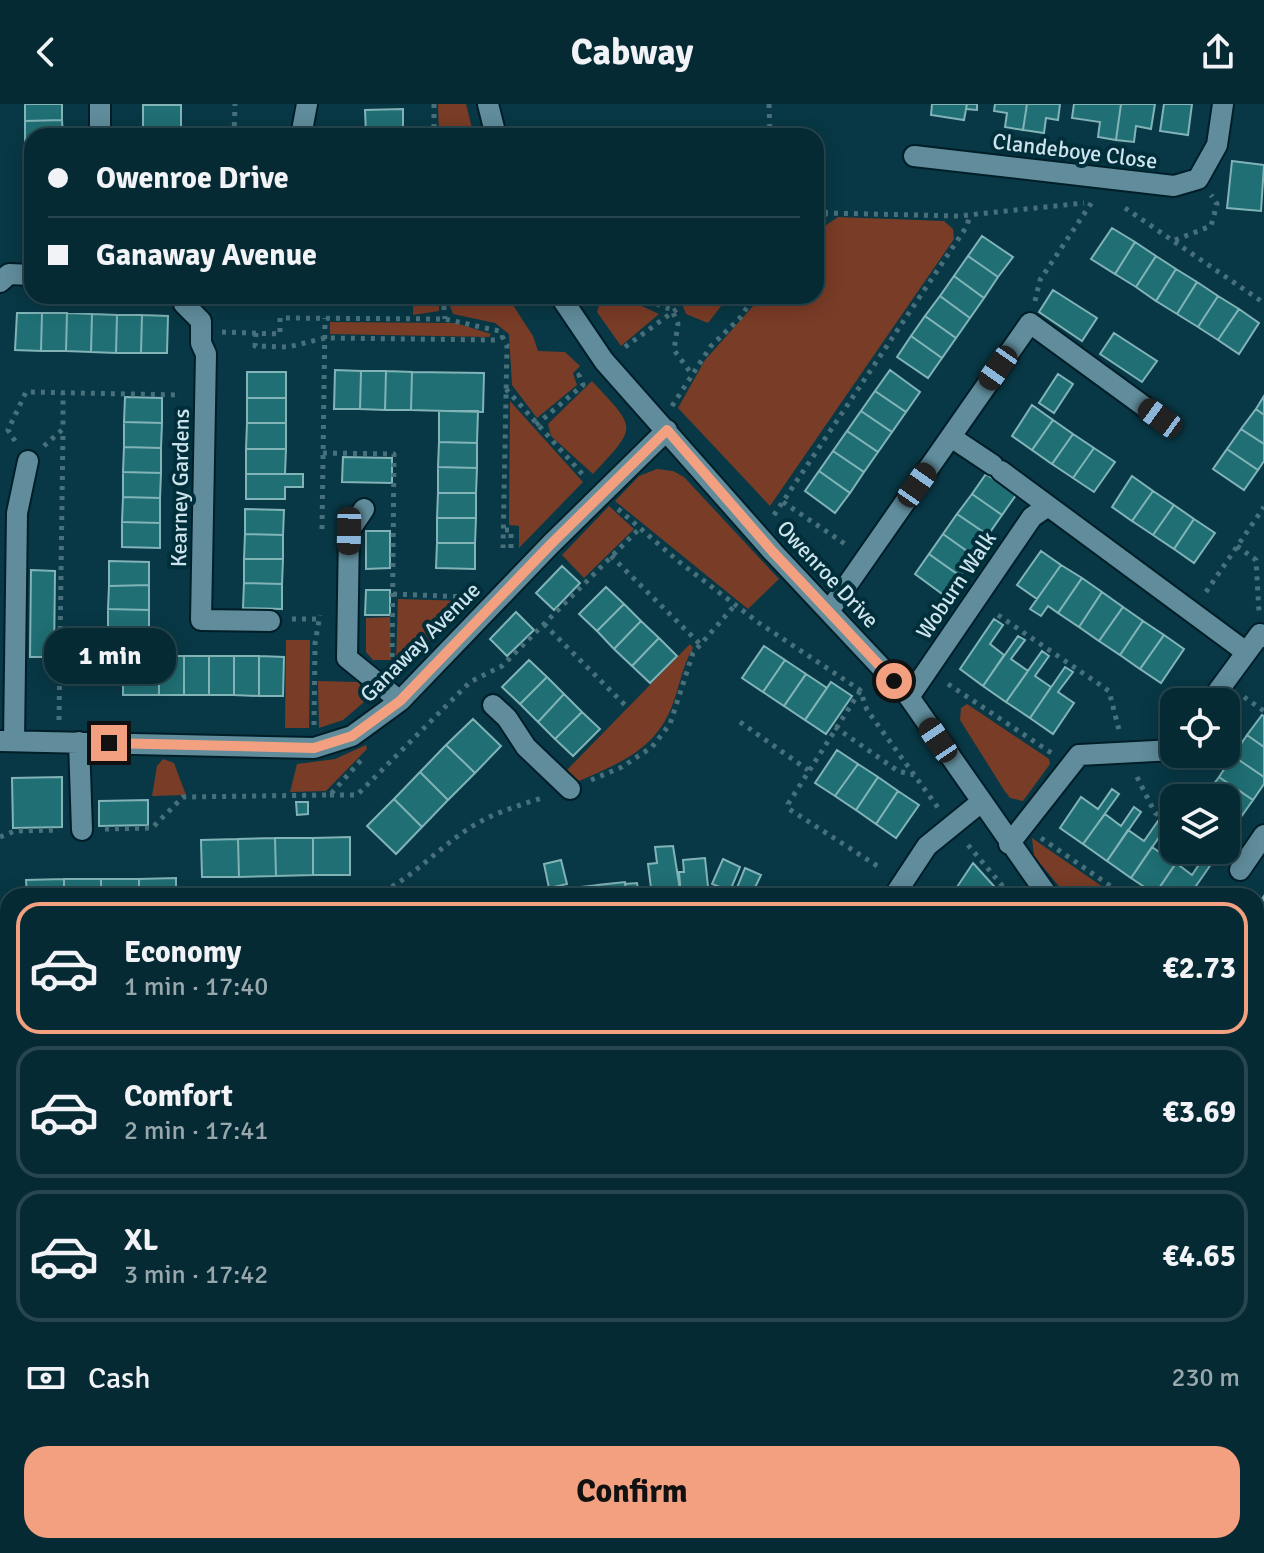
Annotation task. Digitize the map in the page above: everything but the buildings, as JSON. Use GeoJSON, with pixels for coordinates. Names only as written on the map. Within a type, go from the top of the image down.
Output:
{"type":"FeatureCollection","features":[{"type":"Feature","properties":{"kind":"street"},"geometry":{"type":"LineString","coordinates":[[100,104],[100,128]]}},
{"type":"Feature","properties":{"kind":"street"},"geometry":{"type":"LineString","coordinates":[[302,128],[307,104]]}},
{"type":"Feature","properties":{"kind":"street"},"geometry":{"type":"LineString","coordinates":[[488,104],[494,128]]}},
{"type":"Feature","properties":{"kind":"street","name":"Clandeboye Close"},"geometry":{"type":"LineString","coordinates":[[914,156],[1174,186],[1198,179],[1217,145],[1223,104]]}},
{"type":"Feature","properties":{"kind":"street"},"geometry":{"type":"LineString","coordinates":[[0,282],[9,274],[24,275]]}},
{"type":"Feature","properties":{"kind":"street","name":"Kearney Gardens"},"geometry":{"type":"LineString","coordinates":[[184,304],[201,321],[206,354],[201,620],[270,621]]}},
{"type":"Feature","properties":{"kind":"street","name":"Owenroe Drive"},"geometry":{"type":"LineString","coordinates":[[565,304],[604,361],[909,697],[1042,888]]}},
{"type":"Feature","properties":{"kind":"street"},"geometry":{"type":"LineString","coordinates":[[829,611],[1030,323],[1160,418]]}},
{"type":"Feature","properties":{"kind":"street","name":"Ganaway Avenue"},"geometry":{"type":"LineString","coordinates":[[7,741],[314,748],[352,736],[400,701],[664,427]]}},
{"type":"Feature","properties":{"kind":"street"},"geometry":{"type":"LineString","coordinates":[[951,437],[1194,610],[1246,652]]}},
{"type":"Feature","properties":{"kind":"street"},"geometry":{"type":"LineString","coordinates":[[7,741],[17,513],[28,461]]}},
{"type":"Feature","properties":{"kind":"street","name":"Woburn Walk"},"geometry":{"type":"LineString","coordinates":[[909,697],[1032,517],[1048,506]]}},
{"type":"Feature","properties":{"kind":"street"},"geometry":{"type":"LineString","coordinates":[[364,509],[349,531],[347,658],[400,701]]}},
{"type":"Feature","properties":{"kind":"street"},"geometry":{"type":"LineString","coordinates":[[1220,688],[1246,652],[1262,636]]}},
{"type":"Feature","properties":{"kind":"street"},"geometry":{"type":"LineString","coordinates":[[493,705],[507,718],[526,747],[570,789]]}},
{"type":"Feature","properties":{"kind":"street"},"geometry":{"type":"LineString","coordinates":[[79,742],[82,830]]}},
{"type":"Feature","properties":{"kind":"street"},"geometry":{"type":"LineString","coordinates":[[1009,844],[1079,755],[1160,751]]}},
{"type":"Feature","properties":{"kind":"street"},"geometry":{"type":"LineString","coordinates":[[899,888],[927,846],[980,803]]}},
{"type":"Feature","properties":{"kind":"street"},"geometry":{"type":"LineString","coordinates":[[1240,870],[1264,835]]}},
{"type":"Feature","properties":{"kind":"path"},"geometry":{"type":"LineString","coordinates":[[234,128],[235,104]]}},
{"type":"Feature","properties":{"kind":"path"},"geometry":{"type":"LineString","coordinates":[[434,104],[434,128]]}},
{"type":"Feature","properties":{"kind":"path"},"geometry":{"type":"LineString","coordinates":[[769,104],[770,128]]}},
{"type":"Feature","properties":{"kind":"path"},"geometry":{"type":"LineString","coordinates":[[1030,323],[1040,280],[1092,202]]}},
{"type":"Feature","properties":{"kind":"path"},"geometry":{"type":"LineString","coordinates":[[824,211],[970,214],[1105,203]]}},
{"type":"Feature","properties":{"kind":"path"},"geometry":{"type":"LineString","coordinates":[[1118,204],[1264,303]]}},
{"type":"Feature","properties":{"kind":"path"},"geometry":{"type":"LineString","coordinates":[[1175,240],[1211,226],[1217,204]]}},
{"type":"Feature","properties":{"kind":"path"},"geometry":{"type":"LineString","coordinates":[[824,216],[827,213]]}},
{"type":"Feature","properties":{"kind":"path"},"geometry":{"type":"LineString","coordinates":[[760,536],[967,226],[970,214]]}},
{"type":"Feature","properties":{"kind":"path"},"geometry":{"type":"LineString","coordinates":[[444,304],[445,319]]}},
{"type":"Feature","properties":{"kind":"path"},"geometry":{"type":"LineString","coordinates":[[657,304],[672,310],[678,324],[674,350],[691,373]]}},
{"type":"Feature","properties":{"kind":"path"},"geometry":{"type":"LineString","coordinates":[[664,427],[691,373],[748,304]]}},
{"type":"Feature","properties":{"kind":"path"},"geometry":{"type":"LineString","coordinates":[[536,425],[583,385],[579,375],[604,361],[681,306]]}},
{"type":"Feature","properties":{"kind":"path"},"geometry":{"type":"LineString","coordinates":[[201,331],[280,334],[280,318],[445,319],[499,331],[507,345],[503,548]]}},
{"type":"Feature","properties":{"kind":"path"},"geometry":{"type":"LineString","coordinates":[[322,533],[325,318]]}},
{"type":"Feature","properties":{"kind":"path"},"geometry":{"type":"LineString","coordinates":[[256,333],[255,346],[288,347],[325,338],[495,340],[503,337]]}},
{"type":"Feature","properties":{"kind":"path"},"geometry":{"type":"LineString","coordinates":[[506,389],[602,494],[640,528],[759,623],[860,690],[867,710],[952,826],[1004,888]]}},
{"type":"Feature","properties":{"kind":"path"},"geometry":{"type":"LineString","coordinates":[[8,430],[26,392],[206,395]]}},
{"type":"Feature","properties":{"kind":"path"},"geometry":{"type":"LineString","coordinates":[[58,741],[63,393]]}},
{"type":"Feature","properties":{"kind":"path"},"geometry":{"type":"LineString","coordinates":[[8,430],[28,461],[63,429]]}},
{"type":"Feature","properties":{"kind":"path"},"geometry":{"type":"LineString","coordinates":[[0,430],[8,430]]}},
{"type":"Feature","properties":{"kind":"path"},"geometry":{"type":"LineString","coordinates":[[323,453],[394,454],[392,665],[400,701]]}},
{"type":"Feature","properties":{"kind":"path"},"geometry":{"type":"LineString","coordinates":[[783,502],[866,558]]}},
{"type":"Feature","properties":{"kind":"path"},"geometry":{"type":"LineString","coordinates":[[1194,610],[1264,507]]}},
{"type":"Feature","properties":{"kind":"path"},"geometry":{"type":"LineString","coordinates":[[0,837],[15,831],[152,828],[183,797],[357,795],[470,682],[502,666],[640,528]]}},
{"type":"Feature","properties":{"kind":"path"},"geometry":{"type":"LineString","coordinates":[[1237,546],[1256,560],[1262,636]]}},
{"type":"Feature","properties":{"kind":"path"},"geometry":{"type":"LineString","coordinates":[[611,556],[700,644]]}},
{"type":"Feature","properties":{"kind":"path"},"geometry":{"type":"LineString","coordinates":[[393,594],[476,598],[492,605]]}},
{"type":"Feature","properties":{"kind":"path"},"geometry":{"type":"LineString","coordinates":[[314,748],[315,643],[320,605]]}},
{"type":"Feature","properties":{"kind":"path"},"geometry":{"type":"LineString","coordinates":[[998,615],[1109,691],[1126,755],[1155,813],[1160,816]]}},
{"type":"Feature","properties":{"kind":"path"},"geometry":{"type":"LineString","coordinates":[[544,624],[626,706]]}},
{"type":"Feature","properties":{"kind":"path"},"geometry":{"type":"LineString","coordinates":[[955,689],[1070,766]]}},
{"type":"Feature","properties":{"kind":"path"},"geometry":{"type":"LineString","coordinates":[[860,690],[788,804],[789,809],[897,888]]}},
{"type":"Feature","properties":{"kind":"path"},"geometry":{"type":"LineString","coordinates":[[330,795],[370,750],[375,722]]}},
{"type":"Feature","properties":{"kind":"path"},"geometry":{"type":"LineString","coordinates":[[740,722],[808,770]]}},
{"type":"Feature","properties":{"kind":"path"},"geometry":{"type":"LineString","coordinates":[[835,727],[898,771],[915,775]]}},
{"type":"Feature","properties":{"kind":"path"},"geometry":{"type":"LineString","coordinates":[[1024,826],[1113,888]]}},
{"type":"Feature","properties":{"kind":"shaded area"},"geometry":{"type":"Polygon","coordinates":[[[438,104],[466,104],[472,128],[439,128],[438,104]]]}},
{"type":"Feature","properties":{"kind":"shaded area"},"geometry":{"type":"Polygon","coordinates":[[[838,217],[944,221],[953,229],[954,239],[770,506],[678,408],[705,360],[755,304],[824,304],[824,227],[838,217]]]}},
{"type":"Feature","properties":{"kind":"shaded area"},"geometry":{"type":"Polygon","coordinates":[[[413,304],[439,304],[439,311],[413,315],[413,304]]]}},
{"type":"Feature","properties":{"kind":"shaded area"},"geometry":{"type":"Polygon","coordinates":[[[449,304],[512,304],[533,336],[538,351],[565,352],[580,366],[573,373],[577,385],[537,418],[512,385],[509,334],[495,323],[453,314],[449,304]]]}},
{"type":"Feature","properties":{"kind":"shaded area"},"geometry":{"type":"Polygon","coordinates":[[[600,304],[637,304],[659,314],[621,346],[597,312],[600,304]]]}},
{"type":"Feature","properties":{"kind":"shaded area"},"geometry":{"type":"Polygon","coordinates":[[[682,304],[723,304],[708,323],[686,314],[682,304]]]}},
{"type":"Feature","properties":{"kind":"shaded area"},"geometry":{"type":"Polygon","coordinates":[[[330,322],[456,323],[491,334],[489,337],[330,334],[330,322]]]}},
{"type":"Feature","properties":{"kind":"shaded area"},"geometry":{"type":"Polygon","coordinates":[[[592,381],[617,409],[626,427],[618,446],[593,474],[551,436],[548,424],[592,381]]]}},
{"type":"Feature","properties":{"kind":"shaded area"},"geometry":{"type":"Polygon","coordinates":[[[510,401],[583,482],[519,548],[519,526],[509,525],[510,401]]]}},
{"type":"Feature","properties":{"kind":"shaded area"},"geometry":{"type":"Polygon","coordinates":[[[657,469],[673,471],[684,477],[779,579],[748,609],[615,501],[639,476],[657,469]]]}},
{"type":"Feature","properties":{"kind":"shaded area"},"geometry":{"type":"Polygon","coordinates":[[[609,506],[634,529],[584,578],[562,555],[609,506]]]}},
{"type":"Feature","properties":{"kind":"shaded area"},"geometry":{"type":"Polygon","coordinates":[[[398,599],[468,601],[412,660],[396,662],[398,599]]]}},
{"type":"Feature","properties":{"kind":"shaded area"},"geometry":{"type":"Polygon","coordinates":[[[390,617],[391,660],[373,660],[366,652],[366,618],[390,617]]]}},
{"type":"Feature","properties":{"kind":"shaded area"},"geometry":{"type":"Polygon","coordinates":[[[286,640],[310,640],[309,728],[285,728],[286,640]]]}},
{"type":"Feature","properties":{"kind":"shaded area"},"geometry":{"type":"Polygon","coordinates":[[[690,644],[693,648],[672,706],[665,721],[645,745],[619,763],[574,783],[563,774],[690,644]]]}},
{"type":"Feature","properties":{"kind":"shaded area"},"geometry":{"type":"Polygon","coordinates":[[[318,681],[358,682],[370,697],[343,720],[319,728],[318,681]]]}},
{"type":"Feature","properties":{"kind":"shaded area"},"geometry":{"type":"Polygon","coordinates":[[[967,704],[1049,759],[1050,764],[1023,801],[1010,798],[960,720],[961,708],[967,704]]]}},
{"type":"Feature","properties":{"kind":"shaded area"},"geometry":{"type":"Polygon","coordinates":[[[366,745],[367,749],[326,791],[290,792],[297,764],[335,759],[366,745]]]}},
{"type":"Feature","properties":{"kind":"shaded area"},"geometry":{"type":"Polygon","coordinates":[[[163,759],[174,763],[186,795],[152,796],[157,766],[163,759]]]}},
{"type":"Feature","properties":{"kind":"shaded area"},"geometry":{"type":"Polygon","coordinates":[[[1032,838],[1104,888],[1060,888],[1034,856],[1032,838]]]}},
{"type":"Feature","properties":{"kind":"route"},"geometry":{"type":"LineString","coordinates":[[109,743],[314,748],[352,736],[400,701],[551,544],[667,430],[773,552],[894,681]]}}]}
